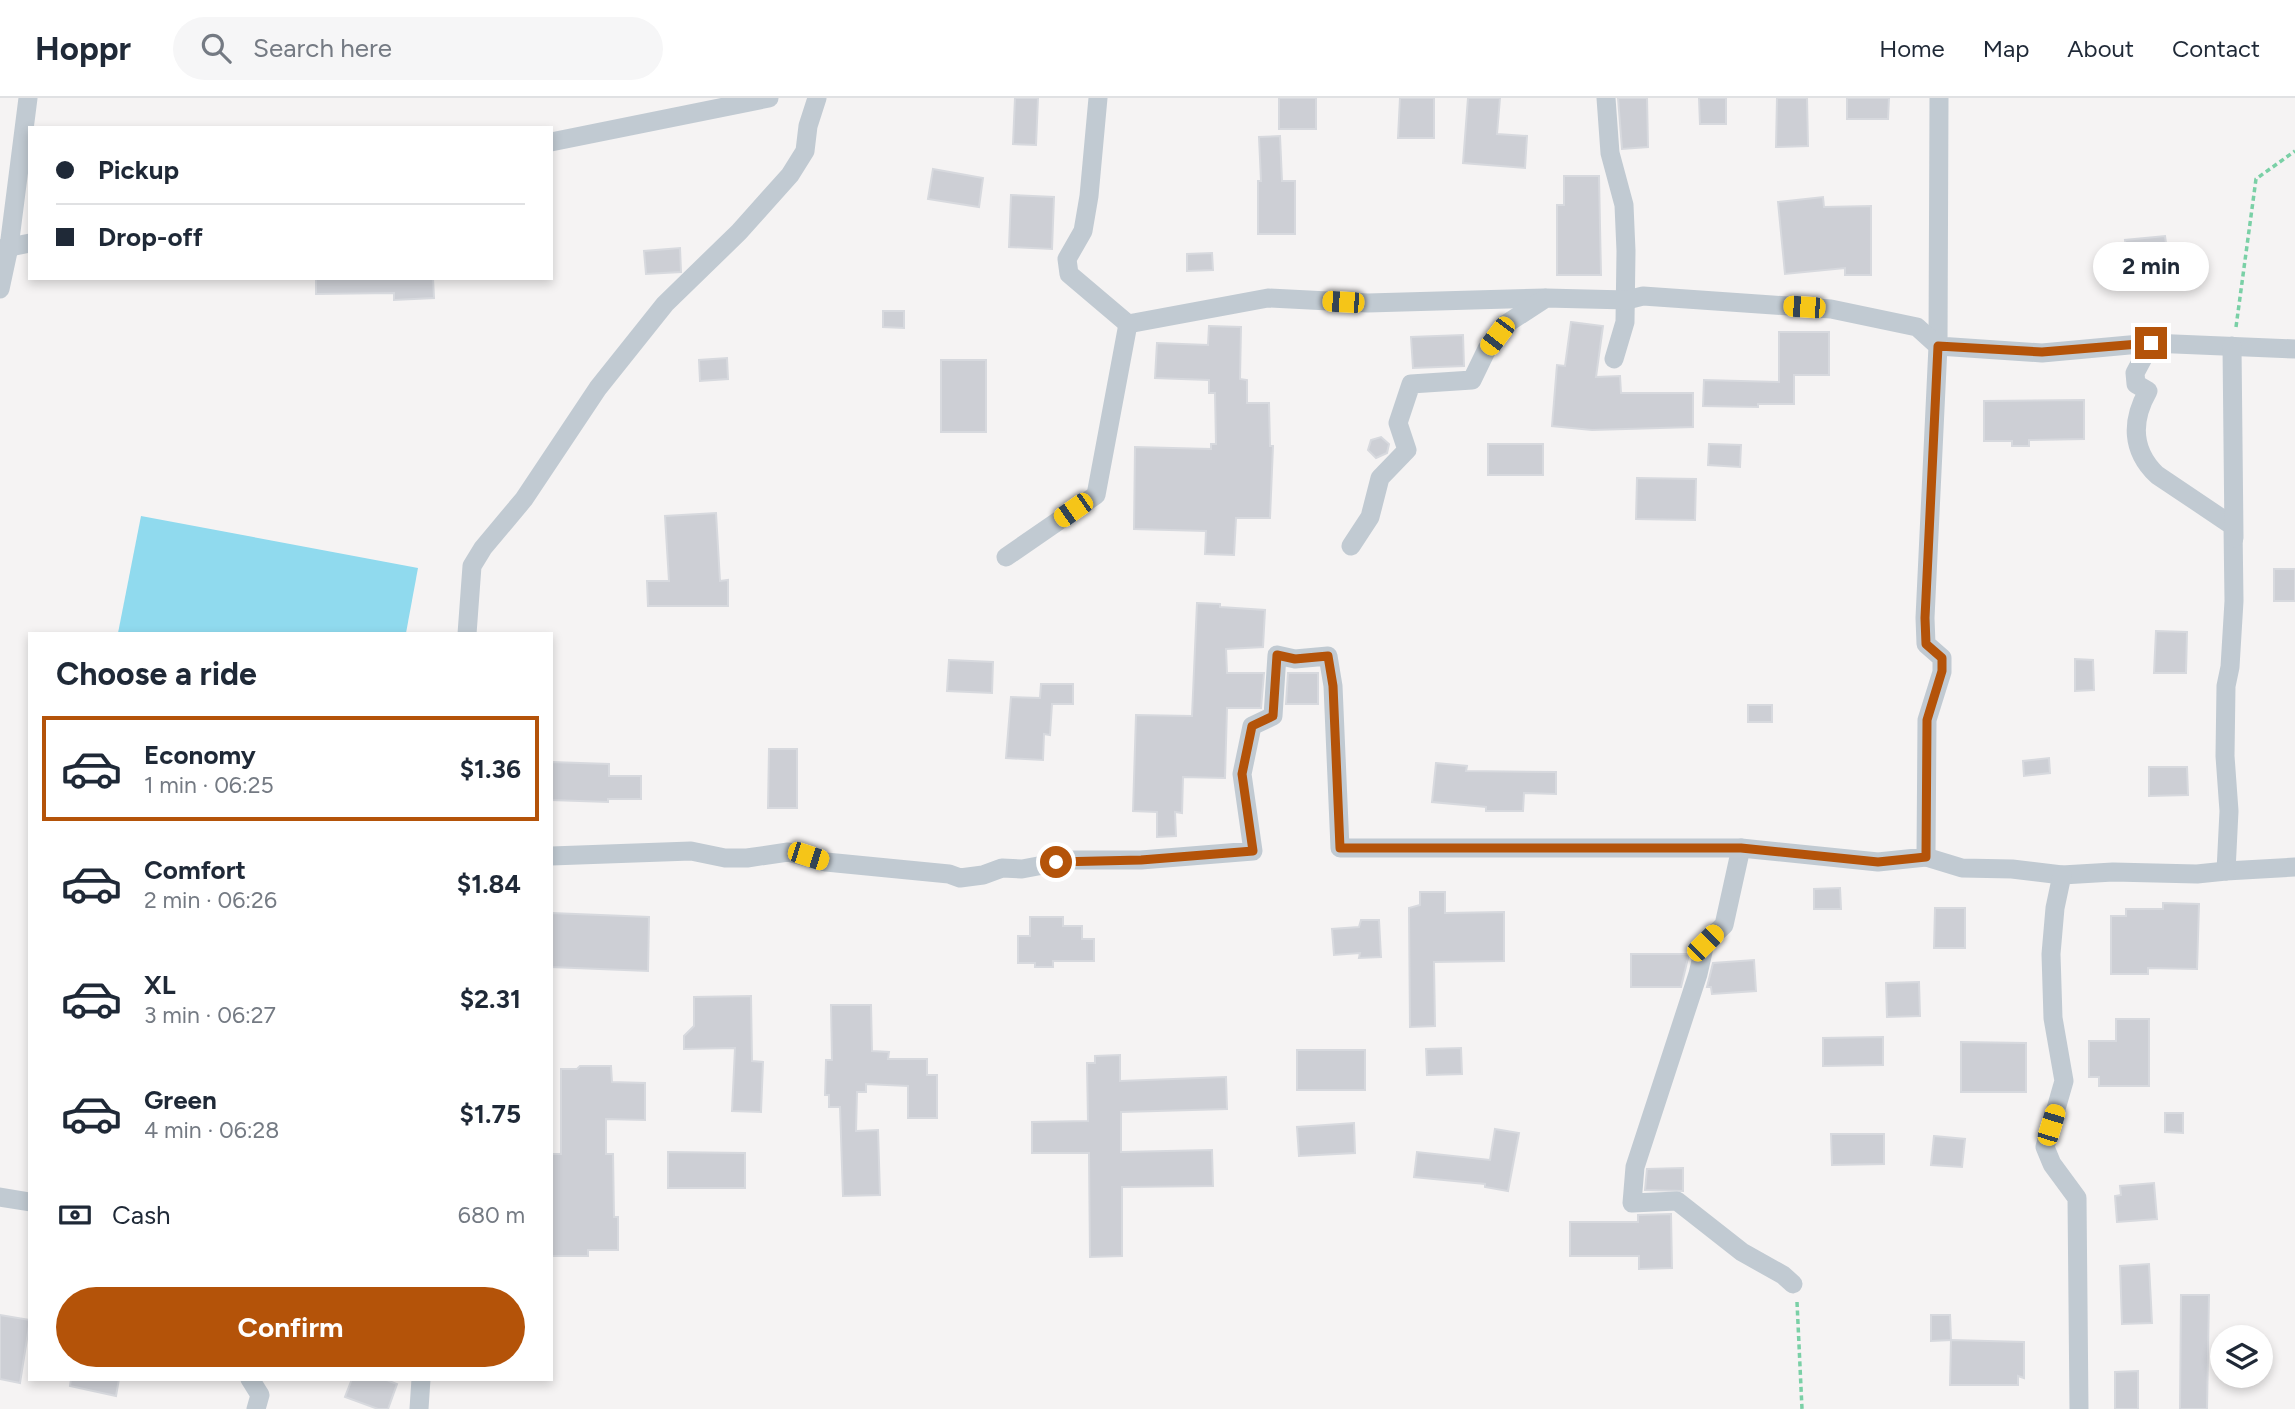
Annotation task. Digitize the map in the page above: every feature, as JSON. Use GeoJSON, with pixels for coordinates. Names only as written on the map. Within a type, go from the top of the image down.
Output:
{"type":"FeatureCollection","features":[{"type":"Feature","properties":{"kind":"street"},"geometry":{"type":"LineString","coordinates":[[0,289],[28,98]]}},
{"type":"Feature","properties":{"kind":"street"},"geometry":{"type":"LineString","coordinates":[[553,142],[769,98]]}},
{"type":"Feature","properties":{"kind":"street"},"geometry":{"type":"LineString","coordinates":[[467,632],[472,566],[483,548],[524,499],[598,388],[665,304],[739,232],[790,175],[805,151],[807,126],[817,98]]}},
{"type":"Feature","properties":{"kind":"street"},"geometry":{"type":"LineString","coordinates":[[1098,98],[1089,196],[1083,230],[1067,258],[1069,274],[1128,324]]}},
{"type":"Feature","properties":{"kind":"street"},"geometry":{"type":"LineString","coordinates":[[1606,98],[1609,152],[1624,205],[1627,300],[1625,322],[1614,359]]}},
{"type":"Feature","properties":{"kind":"street"},"geometry":{"type":"LineString","coordinates":[[1926,857],[1927,720],[1942,671],[1942,658],[1926,644],[1925,618],[1938,346],[1939,98]]}},
{"type":"Feature","properties":{"kind":"street"},"geometry":{"type":"LineString","coordinates":[[4,248],[28,243]]}},
{"type":"Feature","properties":{"kind":"street"},"geometry":{"type":"LineString","coordinates":[[1128,324],[1268,298],[1368,303],[1546,298],[1627,300],[1643,296],[1831,309],[1917,327],[1938,346],[2042,352],[2151,343],[2295,349]]}},
{"type":"Feature","properties":{"kind":"street"},"geometry":{"type":"LineString","coordinates":[[1351,546],[1370,517],[1380,478],[1407,450],[1398,423],[1411,384],[1472,380],[1488,349],[1506,324],[1546,298]]}},
{"type":"Feature","properties":{"kind":"street"},"geometry":{"type":"LineString","coordinates":[[1006,557],[1096,495],[1128,324]]}},
{"type":"Feature","properties":{"kind":"street"},"geometry":{"type":"LineString","coordinates":[[2151,343],[2135,373],[2136,384],[2148,391],[2137,416],[2134,432],[2137,446],[2150,468],[2158,475],[2233,527],[2234,540]]}},
{"type":"Feature","properties":{"kind":"street"},"geometry":{"type":"LineString","coordinates":[[2226,871],[2229,811],[2225,756],[2226,685],[2232,647],[2236,491],[2232,346]]}},
{"type":"Feature","properties":{"kind":"street"},"geometry":{"type":"LineString","coordinates":[[553,856],[691,851],[725,858],[747,858],[788,852],[826,862],[949,874],[960,878],[983,875],[1002,868],[1022,869],[1070,860],[1141,860],[1253,851],[1242,774],[1252,726],[1273,716],[1277,655],[1295,659],[1328,656],[1333,686],[1340,848],[1741,848],[1878,862],[1926,857],[1962,868],[2012,869],[2062,876],[2113,872],[2197,874],[2295,867]]}},
{"type":"Feature","properties":{"kind":"street"},"geometry":{"type":"LineString","coordinates":[[1741,848],[1724,925],[1705,943],[1681,1028],[1635,1167],[1632,1203],[1677,1201],[1742,1252],[1783,1275],[1793,1284]]}},
{"type":"Feature","properties":{"kind":"street"},"geometry":{"type":"LineString","coordinates":[[2062,876],[2054,908],[2051,954],[2053,1018],[2064,1081],[2045,1147],[2052,1164],[2077,1198],[2079,1409]]}},
{"type":"Feature","properties":{"kind":"street"},"geometry":{"type":"LineString","coordinates":[[0,1197],[28,1202]]}},
{"type":"Feature","properties":{"kind":"street"},"geometry":{"type":"LineString","coordinates":[[251,1381],[260,1395],[256,1409]]}},
{"type":"Feature","properties":{"kind":"street"},"geometry":{"type":"LineString","coordinates":[[419,1409],[421,1381]]}},
{"type":"Feature","properties":{"kind":"path"},"geometry":{"type":"LineString","coordinates":[[2232,346],[2256,180],[2295,151]]}},
{"type":"Feature","properties":{"kind":"path"},"geometry":{"type":"LineString","coordinates":[[1793,1284],[1796,1293],[1802,1409]]}},
{"type":"Feature","properties":{"kind":"water"},"geometry":{"type":"Polygon","coordinates":[[[141,516],[418,568],[406,632],[118,632],[141,516]]]}},
{"type":"Feature","properties":{"kind":"building"},"geometry":{"type":"Polygon","coordinates":[[[1015,98],[1038,98],[1036,145],[1013,144],[1015,98]]]}},
{"type":"Feature","properties":{"kind":"building"},"geometry":{"type":"Polygon","coordinates":[[[1279,98],[1316,98],[1316,129],[1279,129],[1279,98]]]}},
{"type":"Feature","properties":{"kind":"building"},"geometry":{"type":"Polygon","coordinates":[[[1400,98],[1434,98],[1434,138],[1398,138],[1400,98]]]}},
{"type":"Feature","properties":{"kind":"building"},"geometry":{"type":"Polygon","coordinates":[[[1468,98],[1500,98],[1497,134],[1527,136],[1525,168],[1463,163],[1468,98]]]}},
{"type":"Feature","properties":{"kind":"building"},"geometry":{"type":"Polygon","coordinates":[[[1618,98],[1647,98],[1648,147],[1622,149],[1618,98]]]}},
{"type":"Feature","properties":{"kind":"building"},"geometry":{"type":"Polygon","coordinates":[[[1699,98],[1726,98],[1726,124],[1700,124],[1699,98]]]}},
{"type":"Feature","properties":{"kind":"building"},"geometry":{"type":"Polygon","coordinates":[[[1777,98],[1807,98],[1808,146],[1776,147],[1777,98]]]}},
{"type":"Feature","properties":{"kind":"building"},"geometry":{"type":"Polygon","coordinates":[[[1847,98],[1889,98],[1888,119],[1847,119],[1847,98]]]}},
{"type":"Feature","properties":{"kind":"building"},"geometry":{"type":"Polygon","coordinates":[[[1280,136],[1282,181],[1295,181],[1295,234],[1258,234],[1258,181],[1261,181],[1259,137],[1280,136]]]}},
{"type":"Feature","properties":{"kind":"building"},"geometry":{"type":"Polygon","coordinates":[[[933,169],[983,178],[979,207],[928,199],[933,169]]]}},
{"type":"Feature","properties":{"kind":"building"},"geometry":{"type":"Polygon","coordinates":[[[1564,176],[1599,176],[1601,275],[1557,275],[1557,205],[1564,205],[1564,176]]]}},
{"type":"Feature","properties":{"kind":"building"},"geometry":{"type":"Polygon","coordinates":[[[1011,195],[1054,197],[1052,249],[1009,247],[1011,195]]]}},
{"type":"Feature","properties":{"kind":"building"},"geometry":{"type":"Polygon","coordinates":[[[1823,197],[1824,207],[1871,206],[1871,275],[1845,275],[1845,268],[1785,274],[1778,202],[1823,197]]]}},
{"type":"Feature","properties":{"kind":"building"},"geometry":{"type":"Polygon","coordinates":[[[2165,236],[2169,264],[2128,269],[2125,240],[2165,236]]]}},
{"type":"Feature","properties":{"kind":"building"},"geometry":{"type":"Polygon","coordinates":[[[680,248],[681,272],[646,274],[644,251],[680,248]]]}},
{"type":"Feature","properties":{"kind":"building"},"geometry":{"type":"Polygon","coordinates":[[[1212,253],[1213,270],[1187,271],[1187,254],[1212,253]]]}},
{"type":"Feature","properties":{"kind":"building"},"geometry":{"type":"Polygon","coordinates":[[[316,280],[433,280],[434,298],[394,300],[394,293],[316,294],[316,280]]]}},
{"type":"Feature","properties":{"kind":"building"},"geometry":{"type":"Polygon","coordinates":[[[883,311],[904,311],[904,328],[883,327],[883,311]]]}},
{"type":"Feature","properties":{"kind":"building"},"geometry":{"type":"Polygon","coordinates":[[[1571,322],[1603,326],[1596,377],[1620,376],[1621,393],[1693,393],[1693,427],[1592,430],[1552,426],[1557,365],[1565,366],[1571,322]]]}},
{"type":"Feature","properties":{"kind":"building"},"geometry":{"type":"Polygon","coordinates":[[[1209,326],[1241,327],[1240,379],[1247,380],[1247,403],[1269,403],[1270,446],[1273,446],[1270,518],[1236,518],[1234,555],[1205,554],[1206,531],[1134,529],[1135,447],[1211,449],[1211,444],[1216,444],[1215,393],[1209,393],[1209,380],[1155,378],[1157,343],[1208,345],[1209,326]]]}},
{"type":"Feature","properties":{"kind":"building"},"geometry":{"type":"Polygon","coordinates":[[[1779,332],[1829,332],[1829,375],[1794,375],[1794,404],[1758,404],[1758,407],[1703,406],[1704,380],[1779,382],[1779,332]]]}},
{"type":"Feature","properties":{"kind":"building"},"geometry":{"type":"Polygon","coordinates":[[[1463,335],[1464,366],[1413,368],[1411,337],[1463,335]]]}},
{"type":"Feature","properties":{"kind":"building"},"geometry":{"type":"Polygon","coordinates":[[[727,358],[728,379],[700,381],[699,360],[727,358]]]}},
{"type":"Feature","properties":{"kind":"building"},"geometry":{"type":"Polygon","coordinates":[[[941,360],[986,360],[986,432],[941,432],[941,360]]]}},
{"type":"Feature","properties":{"kind":"building"},"geometry":{"type":"Polygon","coordinates":[[[2084,400],[2084,439],[2029,440],[2029,446],[2012,446],[2012,441],[1984,441],[1984,401],[2084,400]]]}},
{"type":"Feature","properties":{"kind":"building"},"geometry":{"type":"Polygon","coordinates":[[[1381,437],[1389,444],[1387,453],[1376,458],[1368,450],[1371,440],[1381,437]]]}},
{"type":"Feature","properties":{"kind":"building"},"geometry":{"type":"Polygon","coordinates":[[[1488,444],[1543,444],[1543,475],[1488,475],[1488,444]]]}},
{"type":"Feature","properties":{"kind":"building"},"geometry":{"type":"Polygon","coordinates":[[[1709,444],[1741,445],[1740,467],[1708,465],[1709,444]]]}},
{"type":"Feature","properties":{"kind":"building"},"geometry":{"type":"Polygon","coordinates":[[[1637,478],[1696,479],[1695,520],[1636,519],[1637,478]]]}},
{"type":"Feature","properties":{"kind":"building"},"geometry":{"type":"Polygon","coordinates":[[[716,513],[720,581],[728,580],[728,606],[648,606],[647,581],[669,581],[665,516],[716,513]]]}},
{"type":"Feature","properties":{"kind":"building"},"geometry":{"type":"Polygon","coordinates":[[[2274,569],[2295,569],[2295,601],[2274,601],[2274,569]]]}},
{"type":"Feature","properties":{"kind":"building"},"geometry":{"type":"Polygon","coordinates":[[[1197,603],[1265,610],[1263,647],[1226,649],[1227,673],[1264,673],[1261,708],[1227,708],[1225,778],[1183,777],[1182,813],[1175,812],[1176,836],[1157,837],[1157,812],[1133,811],[1136,715],[1192,716],[1197,603]]]}},
{"type":"Feature","properties":{"kind":"building"},"geometry":{"type":"Polygon","coordinates":[[[2156,631],[2187,632],[2186,673],[2154,673],[2156,631]]]}},
{"type":"Feature","properties":{"kind":"building"},"geometry":{"type":"Polygon","coordinates":[[[2075,659],[2093,660],[2094,690],[2075,691],[2075,659]]]}},
{"type":"Feature","properties":{"kind":"building"},"geometry":{"type":"Polygon","coordinates":[[[949,660],[993,662],[992,693],[947,691],[949,660]]]}},
{"type":"Feature","properties":{"kind":"building"},"geometry":{"type":"Polygon","coordinates":[[[1288,673],[1318,673],[1318,704],[1286,704],[1288,673]]]}},
{"type":"Feature","properties":{"kind":"building"},"geometry":{"type":"Polygon","coordinates":[[[1041,684],[1073,684],[1073,704],[1052,704],[1050,735],[1044,734],[1043,760],[1006,758],[1011,697],[1040,698],[1041,684]]]}},
{"type":"Feature","properties":{"kind":"building"},"geometry":{"type":"Polygon","coordinates":[[[1748,705],[1772,705],[1772,722],[1748,722],[1748,705]]]}},
{"type":"Feature","properties":{"kind":"building"},"geometry":{"type":"Polygon","coordinates":[[[769,749],[797,749],[797,808],[768,808],[769,749]]]}},
{"type":"Feature","properties":{"kind":"building"},"geometry":{"type":"Polygon","coordinates":[[[2049,758],[2050,773],[2024,776],[2023,761],[2049,758]]]}},
{"type":"Feature","properties":{"kind":"building"},"geometry":{"type":"Polygon","coordinates":[[[553,762],[609,764],[609,776],[641,776],[641,799],[608,799],[608,802],[553,800],[553,762]]]}},
{"type":"Feature","properties":{"kind":"building"},"geometry":{"type":"Polygon","coordinates":[[[1436,763],[1467,766],[1466,771],[1556,772],[1556,794],[1524,793],[1523,811],[1486,811],[1486,807],[1432,802],[1436,763]]]}},
{"type":"Feature","properties":{"kind":"building"},"geometry":{"type":"Polygon","coordinates":[[[2149,767],[2187,767],[2188,795],[2149,796],[2149,767]]]}},
{"type":"Feature","properties":{"kind":"building"},"geometry":{"type":"Polygon","coordinates":[[[1840,888],[1841,909],[1814,909],[1814,889],[1840,888]]]}},
{"type":"Feature","properties":{"kind":"building"},"geometry":{"type":"Polygon","coordinates":[[[1420,892],[1445,892],[1445,913],[1504,912],[1504,961],[1434,962],[1435,1026],[1410,1027],[1409,908],[1420,905],[1420,892]]]}},
{"type":"Feature","properties":{"kind":"building"},"geometry":{"type":"Polygon","coordinates":[[[2163,903],[2199,904],[2197,969],[2148,968],[2148,974],[2111,974],[2111,916],[2126,916],[2126,909],[2163,909],[2163,903]]]}},
{"type":"Feature","properties":{"kind":"building"},"geometry":{"type":"Polygon","coordinates":[[[1935,908],[1965,908],[1965,948],[1934,948],[1935,908]]]}},
{"type":"Feature","properties":{"kind":"building"},"geometry":{"type":"Polygon","coordinates":[[[553,913],[649,917],[648,971],[553,967],[553,913]]]}},
{"type":"Feature","properties":{"kind":"building"},"geometry":{"type":"Polygon","coordinates":[[[1030,917],[1063,917],[1063,926],[1082,926],[1082,939],[1094,939],[1094,961],[1053,961],[1053,967],[1018,963],[1018,936],[1030,936],[1030,917]]]}},
{"type":"Feature","properties":{"kind":"building"},"geometry":{"type":"Polygon","coordinates":[[[1361,920],[1379,920],[1381,957],[1359,958],[1360,953],[1334,955],[1332,929],[1359,927],[1361,920]]]}},
{"type":"Feature","properties":{"kind":"building"},"geometry":{"type":"Polygon","coordinates":[[[1631,954],[1689,954],[1681,987],[1631,987],[1631,954]]]}},
{"type":"Feature","properties":{"kind":"building"},"geometry":{"type":"Polygon","coordinates":[[[1754,960],[1756,991],[1712,994],[1711,987],[1707,987],[1713,963],[1754,960]]]}},
{"type":"Feature","properties":{"kind":"building"},"geometry":{"type":"Polygon","coordinates":[[[1919,982],[1920,1016],[1887,1017],[1886,983],[1919,982]]]}},
{"type":"Feature","properties":{"kind":"building"},"geometry":{"type":"Polygon","coordinates":[[[751,996],[752,1061],[763,1062],[761,1112],[732,1111],[735,1048],[684,1049],[684,1036],[694,1026],[694,997],[751,996]]]}},
{"type":"Feature","properties":{"kind":"building"},"geometry":{"type":"Polygon","coordinates":[[[831,1005],[871,1005],[872,1051],[889,1052],[888,1059],[927,1059],[927,1075],[937,1075],[937,1118],[908,1118],[908,1086],[866,1084],[866,1092],[857,1092],[856,1131],[878,1130],[880,1195],[843,1196],[840,1107],[829,1107],[829,1095],[825,1095],[826,1060],[832,1060],[831,1005]]]}},
{"type":"Feature","properties":{"kind":"building"},"geometry":{"type":"Polygon","coordinates":[[[2116,1019],[2149,1019],[2149,1086],[2099,1086],[2099,1077],[2089,1077],[2089,1041],[2116,1041],[2116,1019]]]}},
{"type":"Feature","properties":{"kind":"building"},"geometry":{"type":"Polygon","coordinates":[[[1883,1037],[1883,1065],[1823,1066],[1823,1038],[1883,1037]]]}},
{"type":"Feature","properties":{"kind":"building"},"geometry":{"type":"Polygon","coordinates":[[[1961,1042],[2026,1043],[2026,1092],[1961,1092],[1961,1042]]]}},
{"type":"Feature","properties":{"kind":"building"},"geometry":{"type":"Polygon","coordinates":[[[1461,1048],[1462,1074],[1427,1075],[1426,1049],[1461,1048]]]}},
{"type":"Feature","properties":{"kind":"building"},"geometry":{"type":"Polygon","coordinates":[[[1297,1050],[1365,1050],[1365,1090],[1297,1090],[1297,1050]]]}},
{"type":"Feature","properties":{"kind":"building"},"geometry":{"type":"Polygon","coordinates":[[[1120,1055],[1120,1081],[1226,1077],[1227,1109],[1121,1112],[1121,1152],[1212,1150],[1213,1186],[1122,1187],[1122,1256],[1090,1257],[1089,1153],[1032,1153],[1032,1122],[1088,1121],[1087,1063],[1095,1063],[1095,1056],[1120,1055]]]}},
{"type":"Feature","properties":{"kind":"building"},"geometry":{"type":"Polygon","coordinates":[[[580,1066],[611,1066],[612,1082],[645,1083],[645,1120],[606,1119],[606,1154],[613,1154],[614,1217],[618,1217],[618,1250],[588,1250],[588,1256],[553,1256],[553,1154],[561,1154],[561,1069],[577,1069],[580,1066]]]}},
{"type":"Feature","properties":{"kind":"building"},"geometry":{"type":"Polygon","coordinates":[[[2165,1113],[2183,1113],[2183,1133],[2165,1132],[2165,1113]]]}},
{"type":"Feature","properties":{"kind":"building"},"geometry":{"type":"Polygon","coordinates":[[[1354,1123],[1355,1153],[1299,1156],[1297,1127],[1354,1123]]]}},
{"type":"Feature","properties":{"kind":"building"},"geometry":{"type":"Polygon","coordinates":[[[1495,1129],[1519,1133],[1508,1191],[1485,1187],[1485,1184],[1414,1177],[1417,1152],[1490,1160],[1495,1129]]]}},
{"type":"Feature","properties":{"kind":"building"},"geometry":{"type":"Polygon","coordinates":[[[1831,1134],[1884,1134],[1884,1164],[1832,1165],[1831,1134]]]}},
{"type":"Feature","properties":{"kind":"building"},"geometry":{"type":"Polygon","coordinates":[[[1934,1136],[1965,1139],[1962,1167],[1931,1165],[1934,1136]]]}},
{"type":"Feature","properties":{"kind":"building"},"geometry":{"type":"Polygon","coordinates":[[[668,1152],[745,1153],[745,1188],[668,1188],[668,1152]]]}},
{"type":"Feature","properties":{"kind":"building"},"geometry":{"type":"Polygon","coordinates":[[[1683,1168],[1683,1191],[1645,1190],[1647,1169],[1683,1168]]]}},
{"type":"Feature","properties":{"kind":"building"},"geometry":{"type":"Polygon","coordinates":[[[2154,1183],[2157,1219],[2117,1222],[2115,1196],[2121,1195],[2120,1186],[2154,1183]]]}},
{"type":"Feature","properties":{"kind":"building"},"geometry":{"type":"Polygon","coordinates":[[[1671,1214],[1672,1268],[1639,1269],[1639,1256],[1570,1256],[1570,1222],[1638,1222],[1638,1215],[1671,1214]]]}},
{"type":"Feature","properties":{"kind":"building"},"geometry":{"type":"Polygon","coordinates":[[[2149,1264],[2152,1323],[2122,1324],[2120,1266],[2149,1264]]]}},
{"type":"Feature","properties":{"kind":"building"},"geometry":{"type":"Polygon","coordinates":[[[2181,1295],[2209,1295],[2207,1409],[2180,1409],[2181,1295]]]}},
{"type":"Feature","properties":{"kind":"building"},"geometry":{"type":"Polygon","coordinates":[[[0,1315],[28,1320],[20,1383],[0,1379],[0,1315]]]}},
{"type":"Feature","properties":{"kind":"building"},"geometry":{"type":"Polygon","coordinates":[[[1931,1315],[1950,1315],[1951,1340],[1931,1341],[1931,1315]]]}},
{"type":"Feature","properties":{"kind":"building"},"geometry":{"type":"Polygon","coordinates":[[[1951,1340],[2024,1342],[2024,1378],[2018,1376],[2018,1385],[1950,1385],[1951,1340]]]}},
{"type":"Feature","properties":{"kind":"building"},"geometry":{"type":"Polygon","coordinates":[[[2138,1371],[2138,1409],[2115,1409],[2115,1372],[2138,1371]]]}},
{"type":"Feature","properties":{"kind":"building"},"geometry":{"type":"Polygon","coordinates":[[[71,1381],[119,1381],[116,1396],[70,1386],[71,1381]]]}},
{"type":"Feature","properties":{"kind":"building"},"geometry":{"type":"Polygon","coordinates":[[[351,1381],[389,1381],[397,1384],[388,1409],[378,1409],[345,1397],[351,1381]]]}},
{"type":"Feature","properties":{"kind":"route"},"geometry":{"type":"LineString","coordinates":[[1056,862],[1141,860],[1253,851],[1242,774],[1252,726],[1273,716],[1277,655],[1295,659],[1328,656],[1333,686],[1340,848],[1741,848],[1878,862],[1926,857],[1929,822],[1927,720],[1942,671],[1942,658],[1926,644],[1925,618],[1938,346],[2042,352],[2151,343]]}}]}
